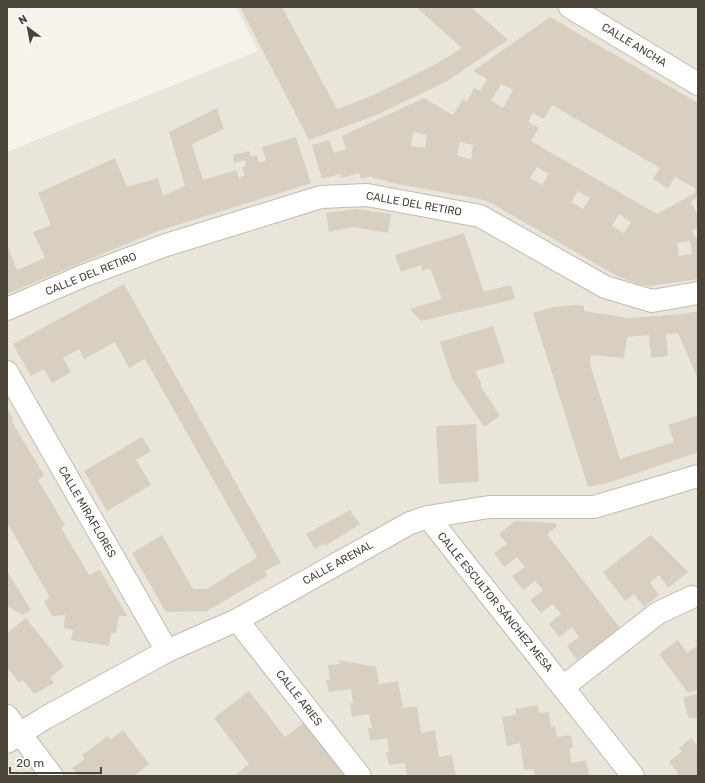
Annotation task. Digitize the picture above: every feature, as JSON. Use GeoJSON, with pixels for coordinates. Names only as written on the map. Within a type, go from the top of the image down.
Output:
{"type":"FeatureCollection","features":[{"type":"Feature","properties":{"kind":"street","name":"CALLE ANCHA"},"geometry":{"type":"LineString","coordinates":[[570,7],[698,84]]}},
{"type":"Feature","properties":{"kind":"street","name":"CALLE DEL RETIRO"},"geometry":{"type":"LineString","coordinates":[[7,309],[84,276],[166,245],[320,197],[367,195],[480,216],[605,288],[652,301],[698,294]]}},
{"type":"Feature","properties":{"kind":"street","name":"CALLE MIRAFLORES"},"geometry":{"type":"LineString","coordinates":[[7,372],[167,651]]}},
{"type":"Feature","properties":{"kind":"street","name":"CALLE ARENAL"},"geometry":{"type":"LineString","coordinates":[[11,730],[167,651],[238,620],[410,523],[428,517],[489,506],[594,507],[698,476]]}},
{"type":"Feature","properties":{"kind":"street","name":"CALLE ESCULTOR SÁNCHEZ MESA"},"geometry":{"type":"LineString","coordinates":[[428,517],[634,776]]}},
{"type":"Feature","properties":{"kind":"street"},"geometry":{"type":"LineString","coordinates":[[563,688],[658,613],[692,597]]}},
{"type":"Feature","properties":{"kind":"street","name":"CALLE ARIES"},"geometry":{"type":"LineString","coordinates":[[238,620],[360,776]]}},
{"type":"Feature","properties":{"kind":"street"},"geometry":{"type":"LineString","coordinates":[[11,730],[52,776]]}},
{"type":"Feature","properties":{"kind":"shaded area"},"geometry":{"type":"Polygon","coordinates":[[[236,7],[698,7],[698,776],[7,776],[7,152],[258,51],[236,7]]]}},
{"type":"Feature","properties":{"kind":"building"},"geometry":{"type":"Polygon","coordinates":[[[240,7],[282,7],[337,109],[369,97],[436,64],[462,48],[416,7],[471,7],[508,40],[447,81],[379,114],[309,140],[240,7]]]}},
{"type":"Feature","properties":{"kind":"building"},"geometry":{"type":"Polygon","coordinates":[[[550,17],[698,103],[698,197],[691,202],[698,215],[698,228],[692,231],[698,241],[698,279],[651,286],[637,284],[617,276],[491,203],[480,199],[387,182],[388,181],[373,178],[372,176],[361,179],[359,173],[341,178],[340,174],[322,179],[312,145],[329,140],[334,153],[346,149],[342,136],[424,98],[453,115],[463,99],[467,101],[474,88],[480,91],[487,79],[473,71],[550,17]],[[501,84],[491,101],[503,108],[513,90],[501,84]],[[552,105],[544,119],[533,113],[528,122],[539,128],[531,141],[657,214],[695,193],[695,188],[675,177],[668,189],[653,179],[660,168],[552,105]],[[413,132],[411,146],[425,148],[427,135],[413,132]],[[460,142],[457,156],[471,159],[473,145],[460,142]],[[537,167],[530,178],[542,185],[549,174],[537,167]],[[578,191],[571,202],[583,209],[590,198],[578,191]],[[619,214],[612,226],[624,233],[631,222],[619,214]],[[690,241],[677,243],[679,256],[692,254],[690,241]]]}},
{"type":"Feature","properties":{"kind":"building"},"geometry":{"type":"Polygon","coordinates":[[[217,108],[224,129],[192,144],[203,180],[236,170],[239,178],[245,175],[242,167],[246,166],[245,160],[234,163],[233,155],[249,151],[251,157],[257,155],[259,163],[266,160],[262,147],[296,137],[311,183],[155,232],[7,294],[7,245],[17,270],[45,258],[33,232],[51,225],[38,193],[115,158],[127,187],[158,178],[163,196],[185,186],[169,132],[217,108]]]}},
{"type":"Feature","properties":{"kind":"building"},"geometry":{"type":"Polygon","coordinates":[[[356,209],[391,214],[388,233],[353,227],[329,232],[326,213],[356,209]]]}},
{"type":"Feature","properties":{"kind":"building"},"geometry":{"type":"Polygon","coordinates":[[[464,233],[484,292],[511,285],[515,299],[421,321],[410,309],[442,299],[430,268],[423,271],[421,265],[401,272],[395,255],[464,233]]]}},
{"type":"Feature","properties":{"kind":"building"},"geometry":{"type":"Polygon","coordinates":[[[124,284],[281,563],[265,571],[267,576],[207,611],[166,612],[132,553],[162,535],[193,589],[207,589],[257,557],[145,359],[129,368],[115,342],[84,359],[79,349],[63,358],[71,372],[52,383],[44,369],[31,376],[13,344],[124,284]]]}},
{"type":"Feature","properties":{"kind":"building"},"geometry":{"type":"Polygon","coordinates":[[[577,305],[584,306],[584,311],[629,318],[683,314],[698,311],[698,379],[678,333],[666,334],[668,356],[651,358],[649,335],[627,337],[624,358],[591,355],[590,364],[620,459],[674,442],[668,425],[698,415],[698,452],[608,483],[588,487],[533,313],[553,307],[577,305]]]}},
{"type":"Feature","properties":{"kind":"building"},"geometry":{"type":"Polygon","coordinates":[[[493,326],[505,363],[475,371],[482,385],[480,385],[500,416],[484,427],[452,379],[440,342],[493,326]]]}},
{"type":"Feature","properties":{"kind":"building"},"geometry":{"type":"Polygon","coordinates":[[[7,408],[13,419],[11,420],[44,475],[38,480],[65,525],[61,528],[89,575],[100,570],[127,616],[119,616],[116,633],[111,633],[109,646],[71,640],[73,630],[64,628],[65,615],[52,616],[44,601],[50,598],[7,522],[7,408]]]}},
{"type":"Feature","properties":{"kind":"building"},"geometry":{"type":"Polygon","coordinates":[[[476,424],[479,482],[439,484],[436,426],[476,424]]]}},
{"type":"Feature","properties":{"kind":"building"},"geometry":{"type":"Polygon","coordinates":[[[142,437],[151,451],[136,460],[151,485],[107,511],[84,471],[142,437]]]}},
{"type":"Feature","properties":{"kind":"building"},"geometry":{"type":"Polygon","coordinates":[[[350,510],[360,524],[325,546],[324,543],[315,549],[306,534],[350,510]]]}},
{"type":"Feature","properties":{"kind":"building"},"geometry":{"type":"Polygon","coordinates":[[[515,521],[555,523],[557,526],[547,534],[620,628],[577,660],[567,646],[579,637],[572,627],[559,637],[549,624],[561,614],[553,604],[541,613],[530,600],[543,590],[535,581],[523,590],[512,576],[525,567],[517,557],[504,567],[494,553],[507,544],[499,534],[515,521]]]}},
{"type":"Feature","properties":{"kind":"building"},"geometry":{"type":"Polygon","coordinates":[[[651,535],[688,572],[668,588],[659,575],[650,582],[659,595],[644,607],[634,594],[625,601],[603,572],[651,535]]]}},
{"type":"Feature","properties":{"kind":"building"},"geometry":{"type":"Polygon","coordinates":[[[7,571],[31,610],[23,615],[7,606],[7,571]]]}},
{"type":"Feature","properties":{"kind":"building"},"geometry":{"type":"Polygon","coordinates":[[[26,618],[64,666],[50,678],[54,683],[34,694],[23,680],[19,683],[7,667],[7,633],[26,618]]]}},
{"type":"Feature","properties":{"kind":"building"},"geometry":{"type":"Polygon","coordinates":[[[678,640],[687,653],[698,645],[698,690],[688,693],[659,654],[678,640]]]}},
{"type":"Feature","properties":{"kind":"building"},"geometry":{"type":"Polygon","coordinates":[[[339,660],[376,667],[379,684],[398,681],[403,708],[417,706],[421,733],[435,730],[439,757],[452,755],[456,776],[407,776],[405,763],[389,765],[386,753],[389,752],[387,738],[370,741],[368,728],[372,728],[369,714],[352,717],[350,703],[353,703],[351,689],[329,692],[326,680],[330,680],[328,665],[340,664],[339,660]]]}},
{"type":"Feature","properties":{"kind":"building"},"geometry":{"type":"Polygon","coordinates":[[[249,691],[285,737],[306,721],[348,776],[234,776],[249,764],[214,718],[249,691]]]}},
{"type":"Feature","properties":{"kind":"building"},"geometry":{"type":"Polygon","coordinates":[[[698,694],[698,719],[688,717],[683,697],[698,694]]]}},
{"type":"Feature","properties":{"kind":"building"},"geometry":{"type":"Polygon","coordinates":[[[538,705],[539,713],[549,712],[551,727],[555,726],[557,737],[571,735],[573,748],[570,748],[571,763],[586,760],[589,774],[592,776],[535,776],[534,769],[524,770],[520,743],[507,746],[502,717],[516,715],[515,709],[538,705]]]}},
{"type":"Feature","properties":{"kind":"building"},"geometry":{"type":"Polygon","coordinates":[[[123,730],[149,764],[134,776],[78,776],[72,768],[85,759],[82,755],[108,736],[110,740],[123,730]]]}},
{"type":"Feature","properties":{"kind":"building"},"geometry":{"type":"Polygon","coordinates":[[[691,738],[698,746],[698,776],[677,776],[676,774],[678,773],[669,762],[682,751],[679,748],[691,738]]]}}]}
